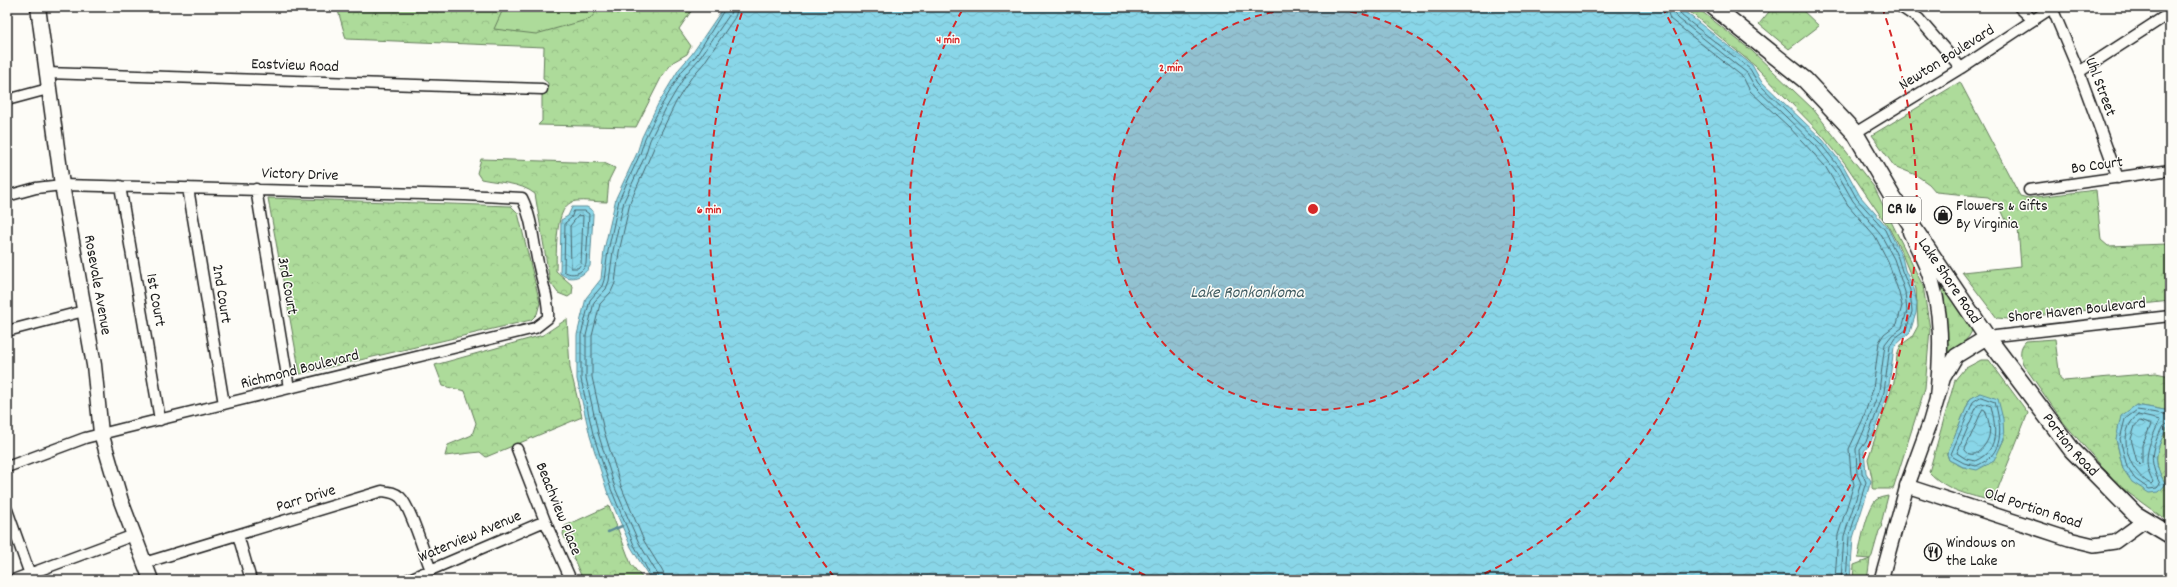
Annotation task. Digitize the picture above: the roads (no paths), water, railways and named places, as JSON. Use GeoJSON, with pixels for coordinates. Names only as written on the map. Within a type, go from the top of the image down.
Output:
{"type":"FeatureCollection","features":[{"type":"Feature","properties":{"kind":"main road","name":"Rosevale Avenue"},"geometry":{"type":"LineString","coordinates":[[38,7],[62,185],[94,365],[101,433],[134,535],[151,580]]}},
{"type":"Feature","properties":{"kind":"main road","name":"Lake Shore Road"},"geometry":{"type":"LineString","coordinates":[[1714,7],[1804,80],[1855,133],[1893,198],[1987,337],[1956,356],[1943,378],[1907,486]]}},
{"type":"Feature","properties":{"kind":"main road"},"geometry":{"type":"LineString","coordinates":[[1893,198],[1927,269],[1935,297],[1940,330],[1940,362],[1937,398]]}},
{"type":"Feature","properties":{"kind":"main road","name":"Portion Road"},"geometry":{"type":"LineString","coordinates":[[1987,337],[2072,450],[2144,521],[2170,535]]}},
{"type":"Feature","properties":{"kind":"main road","name":"Rosevale Avenue"},"geometry":{"type":"LineString","coordinates":[[144,563],[159,580]]}},
{"type":"Feature","properties":{"kind":"street"},"geometry":{"type":"LineString","coordinates":[[1901,7],[1919,19],[1961,68]]}},
{"type":"Feature","properties":{"kind":"street"},"geometry":{"type":"LineString","coordinates":[[2019,7],[2033,20]]}},
{"type":"Feature","properties":{"kind":"street","name":"Newton Boulevard"},"geometry":{"type":"LineString","coordinates":[[1855,133],[1961,68],[2053,8]]}},
{"type":"Feature","properties":{"kind":"street","name":"Uhl Street"},"geometry":{"type":"LineString","coordinates":[[2053,8],[2079,72],[2118,178]]}},
{"type":"Feature","properties":{"kind":"street"},"geometry":{"type":"LineString","coordinates":[[2079,72],[2170,13]]}},
{"type":"Feature","properties":{"kind":"street","name":"Eastview Road"},"geometry":{"type":"LineString","coordinates":[[46,73],[542,89]]}},
{"type":"Feature","properties":{"kind":"street"},"geometry":{"type":"LineString","coordinates":[[7,100],[48,89]]}},
{"type":"Feature","properties":{"kind":"street","name":"Bo Court"},"geometry":{"type":"LineString","coordinates":[[2029,190],[2170,170]]}},
{"type":"Feature","properties":{"kind":"street","name":"Victory Drive"},"geometry":{"type":"LineString","coordinates":[[7,196],[36,188],[62,185],[256,189],[522,198],[528,210],[538,266]]}},
{"type":"Feature","properties":{"kind":"street","name":"1st Court"},"geometry":{"type":"LineString","coordinates":[[120,186],[160,420]]}},
{"type":"Feature","properties":{"kind":"street","name":"2nd Court"},"geometry":{"type":"LineString","coordinates":[[188,188],[224,404]]}},
{"type":"Feature","properties":{"kind":"street","name":"3rd Court"},"geometry":{"type":"LineString","coordinates":[[256,189],[289,388]]}},
{"type":"Feature","properties":{"kind":"street","name":"Richmond Boulevard"},"geometry":{"type":"LineString","coordinates":[[7,467],[101,433],[160,420],[535,328],[548,318],[548,304],[538,266]]}},
{"type":"Feature","properties":{"kind":"street"},"geometry":{"type":"LineString","coordinates":[[7,331],[84,311]]}},
{"type":"Feature","properties":{"kind":"street","name":"Shore Haven Boulevard"},"geometry":{"type":"LineString","coordinates":[[1987,337],[2170,316]]}},
{"type":"Feature","properties":{"kind":"street","name":"Beachview Place"},"geometry":{"type":"LineString","coordinates":[[517,448],[545,521],[571,580]]}},
{"type":"Feature","properties":{"kind":"street","name":"Old Portion Road"},"geometry":{"type":"LineString","coordinates":[[1907,486],[2069,539],[2094,545],[2115,542],[2144,521]]}},
{"type":"Feature","properties":{"kind":"street","name":"Lake Shore Road"},"geometry":{"type":"LineString","coordinates":[[1880,580],[1907,486]]}},
{"type":"Feature","properties":{"kind":"street","name":"Parr Drive"},"geometry":{"type":"LineString","coordinates":[[144,563],[382,491],[393,492],[401,498],[431,570]]}},
{"type":"Feature","properties":{"kind":"street"},"geometry":{"type":"LineString","coordinates":[[7,510],[31,577]]}},
{"type":"Feature","properties":{"kind":"street","name":"Waterview Avenue"},"geometry":{"type":"LineString","coordinates":[[407,580],[545,521]]}},
{"type":"Feature","properties":{"kind":"street"},"geometry":{"type":"LineString","coordinates":[[13,580],[31,577],[134,535]]}},
{"type":"Feature","properties":{"kind":"street"},"geometry":{"type":"LineString","coordinates":[[238,535],[251,580]]}},
{"type":"Feature","properties":{"kind":"water","name":"Lake Ronkonkoma"},"geometry":{"type":"Polygon","coordinates":[[[724,7],[1679,7],[1752,65],[1761,81],[1823,140],[1843,165],[1860,196],[1888,228],[1902,257],[1905,270],[1914,289],[1917,304],[1916,313],[1910,332],[1894,347],[1888,393],[1870,444],[1864,451],[1866,473],[1871,481],[1853,538],[1850,580],[651,580],[631,547],[607,491],[590,436],[577,379],[577,335],[586,298],[601,279],[604,250],[616,198],[637,153],[642,137],[658,104],[679,69],[692,54],[724,7]]]}},
{"type":"Feature","properties":{"kind":"water"},"geometry":{"type":"Polygon","coordinates":[[[572,207],[587,207],[593,211],[590,266],[585,273],[577,277],[568,278],[560,273],[561,220],[568,216],[572,207]]]}},
{"type":"Feature","properties":{"kind":"water"},"geometry":{"type":"Polygon","coordinates":[[[1980,393],[1998,399],[2003,419],[2004,439],[1994,461],[1977,470],[1963,467],[1949,460],[1947,454],[1970,399],[1980,393]]]}},
{"type":"Feature","properties":{"kind":"water"},"geometry":{"type":"Polygon","coordinates":[[[2136,405],[2170,411],[2170,427],[2167,428],[2163,436],[2157,456],[2158,469],[2166,484],[2159,492],[2149,493],[2132,482],[2123,469],[2116,439],[2121,416],[2136,405]]]}},
{"type":"Feature","properties":{"kind":"waterway"},"geometry":{"type":"LineString","coordinates":[[608,532],[622,526]]}},
{"type":"Feature","properties":{"kind":"place","name":"Flowers & Gifts By Virginia"},"geometry":{"type":"Point","coordinates":[1943,215]}},
{"type":"Feature","properties":{"kind":"place","name":"Windows on the Lake"},"geometry":{"type":"Point","coordinates":[1933,552]}}]}
